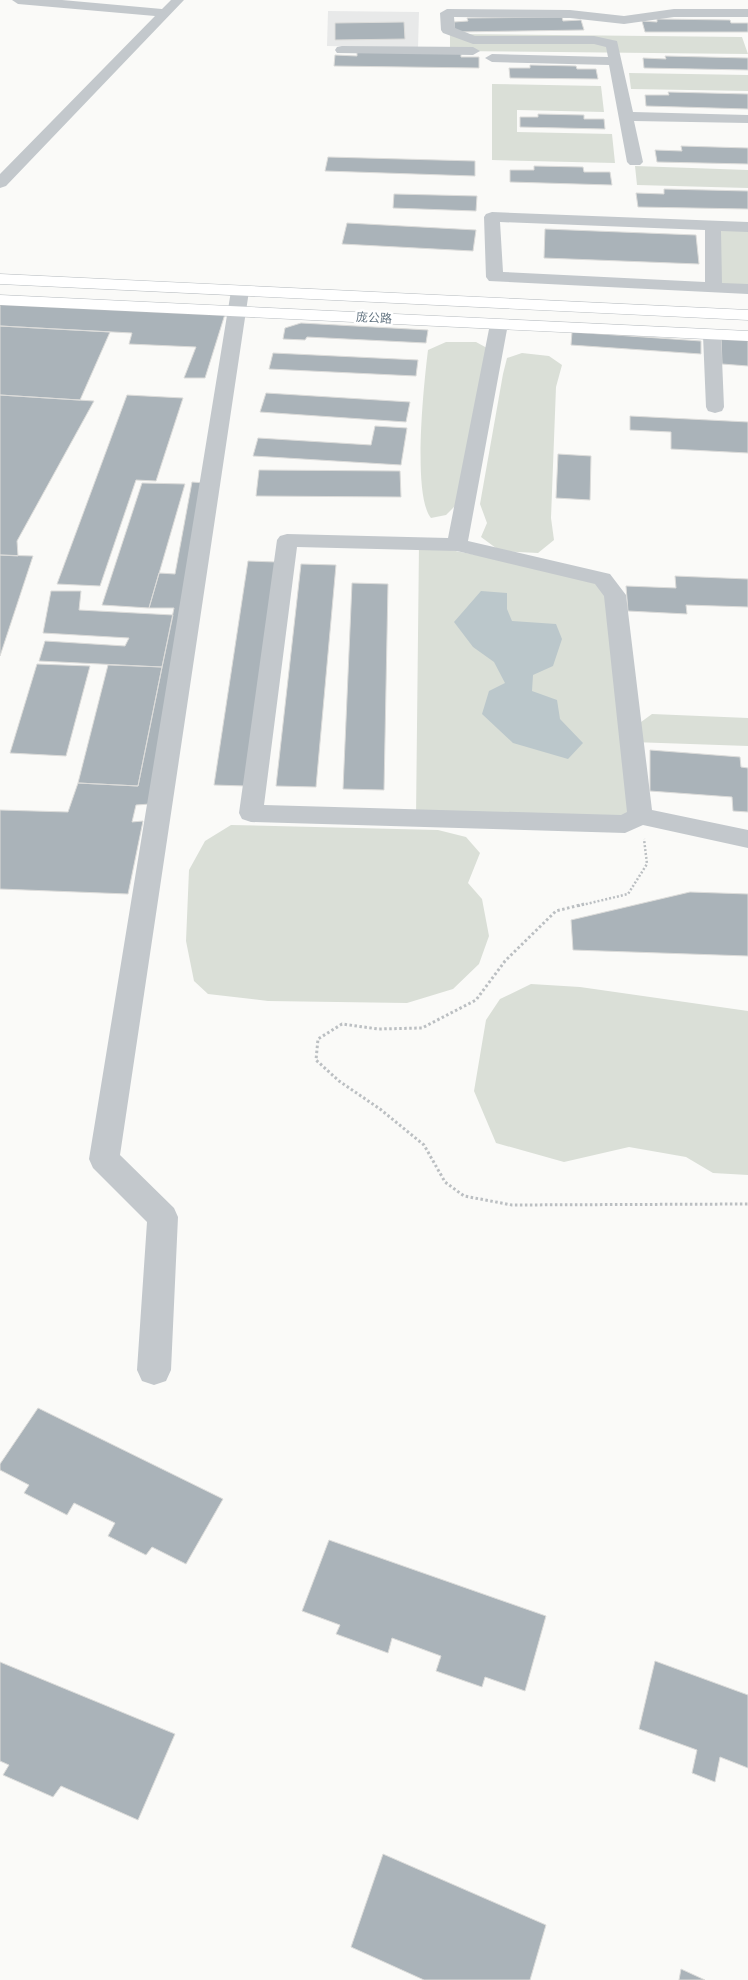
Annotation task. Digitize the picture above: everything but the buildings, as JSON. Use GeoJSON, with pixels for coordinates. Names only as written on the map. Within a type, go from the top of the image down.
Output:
{"type":"FeatureCollection","features":[{"type":"Feature","properties":{"kind":"main road","name":"庞公路"},"geometry":{"type":"LineString","coordinates":[[0,279],[499,324],[748,336]]}},
{"type":"Feature","properties":{"kind":"main road","name":"庞公路"},"geometry":{"type":"LineString","coordinates":[[0,300],[238,301],[748,316]]}},
{"type":"Feature","properties":{"kind":"street"},"geometry":{"type":"LineString","coordinates":[[18,0],[166,13]]}},
{"type":"Feature","properties":{"kind":"street"},"geometry":{"type":"LineString","coordinates":[[0,183],[178,0]]}},
{"type":"Feature","properties":{"kind":"street"},"geometry":{"type":"LineString","coordinates":[[635,162],[612,44],[594,40],[483,40],[462,37],[448,30],[447,13],[570,14],[624,20],[674,13],[748,13]]}},
{"type":"Feature","properties":{"kind":"street"},"geometry":{"type":"LineString","coordinates":[[483,40],[473,44],[470,49],[479,55],[496,59],[615,61]]}},
{"type":"Feature","properties":{"kind":"street"},"geometry":{"type":"LineString","coordinates":[[342,50],[474,51]]}},
{"type":"Feature","properties":{"kind":"street"},"geometry":{"type":"LineString","coordinates":[[626,116],[748,119]]}},
{"type":"Feature","properties":{"kind":"street"},"geometry":{"type":"LineString","coordinates":[[629,133],[649,133]]}},
{"type":"Feature","properties":{"kind":"street"},"geometry":{"type":"LineString","coordinates":[[748,227],[492,218],[495,277],[748,289]]}},
{"type":"Feature","properties":{"kind":"street"},"geometry":{"type":"LineString","coordinates":[[712,226],[714,288]]}},
{"type":"Feature","properties":{"kind":"street"},"geometry":{"type":"LineString","coordinates":[[154,1370],[163,1217],[104,1159],[238,301]]}},
{"type":"Feature","properties":{"kind":"street"},"geometry":{"type":"LineString","coordinates":[[457,545],[499,324]]}},
{"type":"Feature","properties":{"kind":"street"},"geometry":{"type":"LineString","coordinates":[[712,335],[715,407]]}},
{"type":"Feature","properties":{"kind":"street"},"geometry":{"type":"LineString","coordinates":[[640,816],[614,595],[602,579],[457,545],[287,540],[251,813],[625,824],[640,816],[748,839]]}},
{"type":"Feature","properties":{"kind":"path"},"geometry":{"type":"LineString","coordinates":[[640,816],[647,864],[628,894],[556,911],[505,961],[476,1000],[422,1028],[378,1029],[342,1024],[318,1039],[316,1060],[339,1081],[380,1109],[424,1145],[445,1182],[464,1196],[512,1205],[748,1204]]}},
{"type":"Feature","properties":{"kind":"shaded area"},"geometry":{"type":"Polygon","coordinates":[[[328,11],[419,12],[418,48],[327,46],[328,11]]]}},
{"type":"Feature","properties":{"kind":"shaded area"},"geometry":{"type":"Polygon","coordinates":[[[450,34],[742,37],[748,54],[450,51],[450,34]]]}},
{"type":"Feature","properties":{"kind":"shaded area"},"geometry":{"type":"Polygon","coordinates":[[[629,73],[748,75],[748,91],[631,89],[629,73]]]}},
{"type":"Feature","properties":{"kind":"shaded area"},"geometry":{"type":"Polygon","coordinates":[[[492,84],[601,86],[604,112],[517,110],[517,132],[612,134],[615,163],[492,160],[492,84]]]}},
{"type":"Feature","properties":{"kind":"shaded area"},"geometry":{"type":"Polygon","coordinates":[[[635,166],[748,170],[748,188],[637,185],[635,166]]]}},
{"type":"Feature","properties":{"kind":"shaded area"},"geometry":{"type":"Polygon","coordinates":[[[713,226],[748,227],[748,289],[714,288],[713,226]]]}},
{"type":"Feature","properties":{"kind":"shaded area"},"geometry":{"type":"Polygon","coordinates":[[[446,342],[476,342],[487,348],[459,502],[446,515],[431,518],[425,506],[422,487],[421,438],[424,387],[428,350],[446,342]]]}},
{"type":"Feature","properties":{"kind":"shaded area"},"geometry":{"type":"Polygon","coordinates":[[[522,353],[549,356],[562,365],[556,387],[551,518],[554,540],[538,553],[500,551],[481,537],[487,523],[480,504],[503,374],[507,358],[522,353]]]}},
{"type":"Feature","properties":{"kind":"shaded area"},"geometry":{"type":"Polygon","coordinates":[[[419,544],[602,579],[630,730],[652,714],[748,718],[748,746],[632,742],[640,816],[416,818],[419,544]]]}},
{"type":"Feature","properties":{"kind":"shaded area"},"geometry":{"type":"Polygon","coordinates":[[[481,591],[507,593],[507,609],[512,621],[556,624],[562,639],[553,666],[533,675],[532,691],[557,700],[560,719],[583,743],[568,759],[513,743],[482,714],[489,691],[505,683],[494,662],[473,647],[454,622],[481,591]]]}},
{"type":"Feature","properties":{"kind":"shaded area"},"geometry":{"type":"Polygon","coordinates":[[[231,825],[438,830],[466,837],[480,853],[468,883],[482,899],[489,936],[479,964],[453,989],[407,1003],[268,1001],[208,994],[194,981],[186,941],[189,870],[205,841],[231,825]]]}},
{"type":"Feature","properties":{"kind":"shaded area"},"geometry":{"type":"Polygon","coordinates":[[[531,984],[580,987],[748,1011],[748,1175],[713,1173],[686,1157],[629,1147],[564,1162],[496,1143],[474,1091],[486,1020],[500,999],[531,984]]]}}]}
